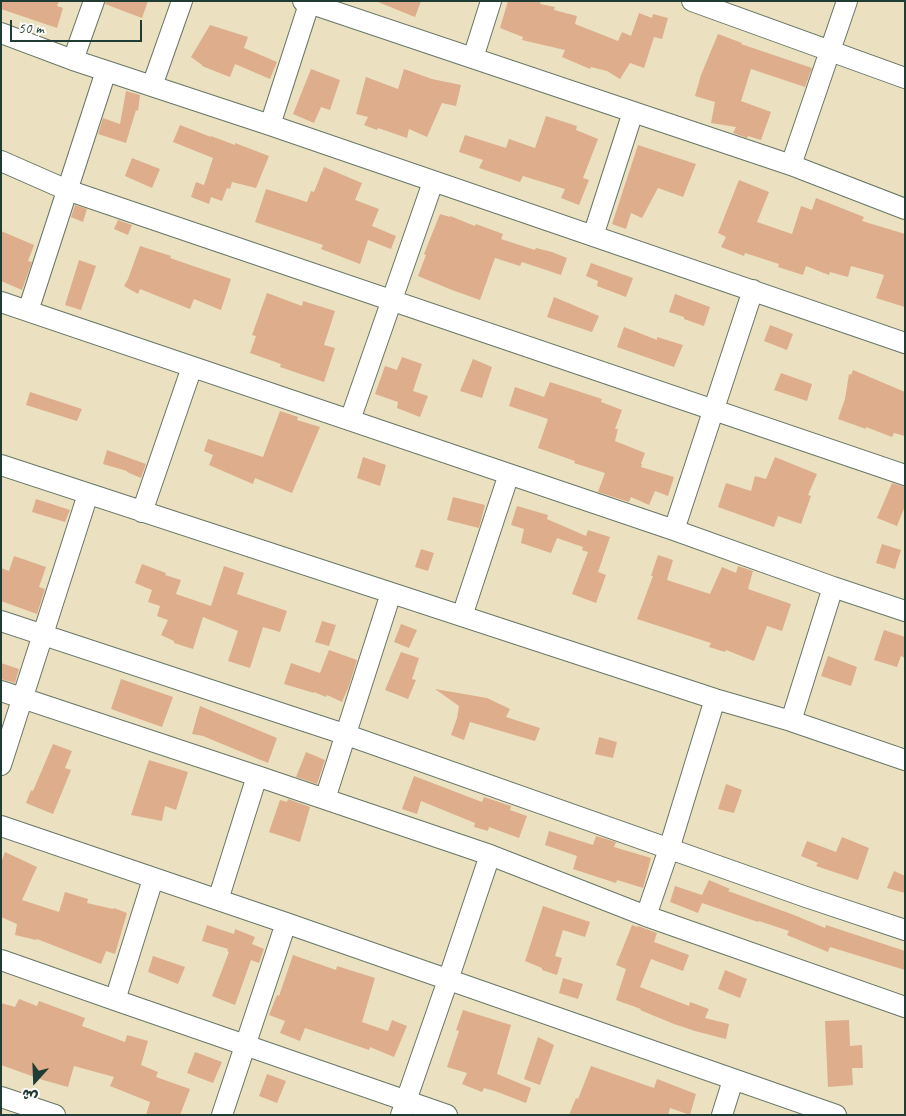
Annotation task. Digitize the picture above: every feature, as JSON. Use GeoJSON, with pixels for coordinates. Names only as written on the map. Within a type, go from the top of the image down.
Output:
{"type":"FeatureCollection","features":[{"type":"Feature","properties":{"kind":"street"},"geometry":{"type":"LineString","coordinates":[[73,60],[94,1]]}},
{"type":"Feature","properties":{"kind":"street"},"geometry":{"type":"LineString","coordinates":[[152,86],[182,1]]}},
{"type":"Feature","properties":{"kind":"street"},"geometry":{"type":"LineString","coordinates":[[473,58],[491,1]]}},
{"type":"Feature","properties":{"kind":"street"},"geometry":{"type":"LineString","coordinates":[[692,1],[905,78]]}},
{"type":"Feature","properties":{"kind":"street"},"geometry":{"type":"LineString","coordinates":[[791,165],[847,1]]}},
{"type":"Feature","properties":{"kind":"street"},"geometry":{"type":"LineString","coordinates":[[270,125],[307,2],[791,165],[905,209]]}},
{"type":"Feature","properties":{"kind":"street"},"geometry":{"type":"LineString","coordinates":[[1,33],[73,60],[270,125],[905,343]]}},
{"type":"Feature","properties":{"kind":"street"},"geometry":{"type":"LineString","coordinates":[[28,311],[106,71]]}},
{"type":"Feature","properties":{"kind":"street"},"geometry":{"type":"LineString","coordinates":[[593,236],[633,112]]}},
{"type":"Feature","properties":{"kind":"street"},"geometry":{"type":"LineString","coordinates":[[1,161],[67,190],[905,475]]}},
{"type":"Feature","properties":{"kind":"street"},"geometry":{"type":"LineString","coordinates":[[350,420],[433,182]]}},
{"type":"Feature","properties":{"kind":"street"},"geometry":{"type":"LineString","coordinates":[[674,530],[753,290]]}},
{"type":"Feature","properties":{"kind":"street"},"geometry":{"type":"LineString","coordinates":[[1,302],[674,530],[905,611]]}},
{"type":"Feature","properties":{"kind":"street"},"geometry":{"type":"LineString","coordinates":[[142,512],[192,366]]}},
{"type":"Feature","properties":{"kind":"street"},"geometry":{"type":"LineString","coordinates":[[1,466],[715,699],[791,721],[905,760]]}},
{"type":"Feature","properties":{"kind":"street"},"geometry":{"type":"LineString","coordinates":[[462,616],[509,474]]}},
{"type":"Feature","properties":{"kind":"street"},"geometry":{"type":"LineString","coordinates":[[1,764],[88,494]]}},
{"type":"Feature","properties":{"kind":"street"},"geometry":{"type":"LineString","coordinates":[[791,721],[833,587]]}},
{"type":"Feature","properties":{"kind":"street"},"geometry":{"type":"LineString","coordinates":[[325,799],[391,593]]}},
{"type":"Feature","properties":{"kind":"street"},"geometry":{"type":"LineString","coordinates":[[1,621],[346,735],[905,930]]}},
{"type":"Feature","properties":{"kind":"street"},"geometry":{"type":"LineString","coordinates":[[1,692],[490,855],[646,916],[905,1007]]}},
{"type":"Feature","properties":{"kind":"street"},"geometry":{"type":"LineString","coordinates":[[646,916],[669,849],[715,699]]}},
{"type":"Feature","properties":{"kind":"street"},"geometry":{"type":"LineString","coordinates":[[218,900],[257,776]]}},
{"type":"Feature","properties":{"kind":"street"},"geometry":{"type":"LineString","coordinates":[[1,826],[286,923],[830,1114]]}},
{"type":"Feature","properties":{"kind":"street"},"geometry":{"type":"LineString","coordinates":[[403,1108],[490,855]]}},
{"type":"Feature","properties":{"kind":"street"},"geometry":{"type":"LineString","coordinates":[[115,1000],[153,878]]}},
{"type":"Feature","properties":{"kind":"street"},"geometry":{"type":"LineString","coordinates":[[222,1115],[286,923]]}},
{"type":"Feature","properties":{"kind":"street"},"geometry":{"type":"LineString","coordinates":[[1,960],[245,1044],[403,1108],[448,1115]]}},
{"type":"Feature","properties":{"kind":"street"},"geometry":{"type":"LineString","coordinates":[[722,1115],[733,1080]]}},
{"type":"Feature","properties":{"kind":"street"},"geometry":{"type":"LineString","coordinates":[[1,1097],[55,1115]]}},
{"type":"Feature","properties":{"kind":"building"},"geometry":{"type":"Polygon","coordinates":[[[1,1],[59,1],[57,6],[63,8],[57,28],[1,9],[1,1]]]}},
{"type":"Feature","properties":{"kind":"building"},"geometry":{"type":"Polygon","coordinates":[[[106,1],[148,1],[142,18],[105,4],[106,1]]]}},
{"type":"Feature","properties":{"kind":"building"},"geometry":{"type":"Polygon","coordinates":[[[378,1],[421,1],[415,17],[378,1]]]}},
{"type":"Feature","properties":{"kind":"building"},"geometry":{"type":"Polygon","coordinates":[[[508,1],[541,1],[540,4],[555,7],[554,10],[577,16],[575,24],[618,41],[622,32],[631,36],[639,13],[652,18],[653,14],[668,18],[662,39],[654,37],[644,68],[630,63],[620,79],[607,71],[591,67],[590,69],[562,57],[565,50],[522,40],[523,37],[500,28],[508,1]]]}},
{"type":"Feature","properties":{"kind":"building"},"geometry":{"type":"Polygon","coordinates":[[[210,25],[248,37],[244,48],[277,62],[270,79],[235,64],[230,77],[202,66],[191,57],[210,25]]]}},
{"type":"Feature","properties":{"kind":"building"},"geometry":{"type":"Polygon","coordinates":[[[718,34],[741,44],[812,68],[805,87],[751,69],[741,101],[771,112],[761,140],[733,133],[736,127],[711,123],[715,102],[695,96],[701,75],[718,34]]]}},
{"type":"Feature","properties":{"kind":"building"},"geometry":{"type":"Polygon","coordinates":[[[311,69],[340,80],[330,110],[321,107],[314,123],[293,114],[311,69]]]}},
{"type":"Feature","properties":{"kind":"building"},"geometry":{"type":"Polygon","coordinates":[[[404,69],[432,79],[461,85],[456,106],[442,103],[427,137],[409,129],[407,138],[378,128],[377,130],[364,125],[368,117],[356,114],[366,77],[398,89],[404,69]]]}},
{"type":"Feature","properties":{"kind":"building"},"geometry":{"type":"Polygon","coordinates":[[[126,91],[140,95],[138,111],[136,110],[126,143],[98,134],[103,118],[120,124],[126,91]]]}},
{"type":"Feature","properties":{"kind":"building"},"geometry":{"type":"Polygon","coordinates":[[[546,116],[577,126],[576,130],[598,139],[583,178],[589,180],[579,205],[561,198],[565,189],[523,176],[520,182],[479,168],[483,160],[459,152],[465,135],[506,148],[509,139],[535,148],[546,116]]]}},
{"type":"Feature","properties":{"kind":"building"},"geometry":{"type":"Polygon","coordinates":[[[180,125],[269,156],[256,188],[232,182],[230,189],[227,188],[222,201],[211,197],[209,204],[191,197],[196,182],[204,185],[213,158],[173,142],[180,125]]]}},
{"type":"Feature","properties":{"kind":"building"},"geometry":{"type":"Polygon","coordinates":[[[638,145],[696,164],[683,197],[658,188],[642,218],[631,213],[626,229],[612,224],[638,145]]]}},
{"type":"Feature","properties":{"kind":"building"},"geometry":{"type":"Polygon","coordinates":[[[132,158],[160,169],[152,188],[125,176],[132,158]]]}},
{"type":"Feature","properties":{"kind":"building"},"geometry":{"type":"Polygon","coordinates":[[[324,167],[362,183],[355,200],[379,209],[372,226],[396,236],[391,249],[368,240],[360,264],[321,249],[323,245],[255,222],[266,189],[307,202],[311,191],[314,192],[324,167]]]}},
{"type":"Feature","properties":{"kind":"building"},"geometry":{"type":"Polygon","coordinates":[[[739,180],[769,192],[757,222],[792,234],[801,206],[812,210],[816,198],[864,217],[862,221],[905,234],[905,307],[876,298],[884,275],[851,266],[848,277],[830,272],[829,275],[806,266],[803,275],[778,267],[779,264],[745,253],[744,256],[721,247],[726,237],[718,233],[739,180]]]}},
{"type":"Feature","properties":{"kind":"building"},"geometry":{"type":"Polygon","coordinates":[[[75,205],[87,209],[83,222],[71,217],[75,205]]]}},
{"type":"Feature","properties":{"kind":"building"},"geometry":{"type":"Polygon","coordinates":[[[440,214],[503,234],[501,239],[535,250],[536,248],[552,252],[567,258],[561,275],[522,262],[520,266],[495,258],[480,300],[418,276],[426,255],[424,254],[440,214]]]}},
{"type":"Feature","properties":{"kind":"building"},"geometry":{"type":"Polygon","coordinates":[[[118,220],[132,225],[128,235],[114,229],[118,220]]]}},
{"type":"Feature","properties":{"kind":"building"},"geometry":{"type":"Polygon","coordinates":[[[1,231],[34,245],[28,261],[32,262],[22,290],[1,281],[1,231]]]}},
{"type":"Feature","properties":{"kind":"building"},"geometry":{"type":"Polygon","coordinates":[[[140,246],[231,279],[221,310],[194,299],[190,309],[140,289],[138,294],[124,286],[140,246]]]}},
{"type":"Feature","properties":{"kind":"building"},"geometry":{"type":"Polygon","coordinates":[[[79,260],[96,266],[81,310],[65,305],[79,260]]]}},
{"type":"Feature","properties":{"kind":"building"},"geometry":{"type":"Polygon","coordinates":[[[591,263],[633,278],[626,297],[597,286],[598,281],[586,276],[591,263]]]}},
{"type":"Feature","properties":{"kind":"building"},"geometry":{"type":"Polygon","coordinates":[[[267,293],[302,306],[303,301],[335,311],[324,345],[335,348],[324,382],[280,367],[281,364],[250,353],[256,336],[252,335],[267,293]]]}},
{"type":"Feature","properties":{"kind":"building"},"geometry":{"type":"Polygon","coordinates":[[[675,294],[710,307],[704,326],[669,312],[675,294]]]}},
{"type":"Feature","properties":{"kind":"building"},"geometry":{"type":"Polygon","coordinates":[[[554,297],[599,316],[592,332],[547,317],[554,297]]]}},
{"type":"Feature","properties":{"kind":"building"},"geometry":{"type":"Polygon","coordinates":[[[770,325],[793,334],[787,350],[764,341],[770,325]]]}},
{"type":"Feature","properties":{"kind":"building"},"geometry":{"type":"Polygon","coordinates":[[[624,327],[657,340],[657,337],[683,345],[674,367],[617,347],[624,327]]]}},
{"type":"Feature","properties":{"kind":"building"},"geometry":{"type":"Polygon","coordinates":[[[402,357],[422,364],[413,391],[428,396],[420,417],[397,408],[398,402],[375,394],[385,366],[397,370],[402,357]]]}},
{"type":"Feature","properties":{"kind":"building"},"geometry":{"type":"Polygon","coordinates":[[[473,359],[492,367],[482,398],[460,391],[473,359]]]}},
{"type":"Feature","properties":{"kind":"building"},"geometry":{"type":"Polygon","coordinates":[[[853,370],[905,392],[905,436],[894,433],[892,437],[838,419],[845,399],[849,374],[851,375],[853,370]]]}},
{"type":"Feature","properties":{"kind":"building"},"geometry":{"type":"Polygon","coordinates":[[[781,373],[812,384],[807,401],[774,390],[781,373]]]}},
{"type":"Feature","properties":{"kind":"building"},"geometry":{"type":"Polygon","coordinates":[[[550,382],[602,399],[601,402],[622,410],[615,429],[618,429],[615,441],[645,453],[641,467],[674,477],[668,496],[655,491],[649,505],[631,497],[629,502],[598,492],[605,473],[538,448],[548,419],[509,406],[515,387],[544,397],[550,382]]]}},
{"type":"Feature","properties":{"kind":"building"},"geometry":{"type":"Polygon","coordinates":[[[30,392],[82,409],[77,421],[26,405],[30,392]]]}},
{"type":"Feature","properties":{"kind":"building"},"geometry":{"type":"Polygon","coordinates":[[[280,411],[298,417],[297,420],[320,427],[292,493],[255,478],[253,484],[209,465],[213,455],[204,451],[208,439],[263,457],[280,411]]]}},
{"type":"Feature","properties":{"kind":"building"},"geometry":{"type":"Polygon","coordinates":[[[107,450],[146,464],[141,478],[127,471],[103,464],[107,450]]]}},
{"type":"Feature","properties":{"kind":"building"},"geometry":{"type":"Polygon","coordinates":[[[363,457],[386,465],[380,486],[357,478],[363,457]]]}},
{"type":"Feature","properties":{"kind":"building"},"geometry":{"type":"Polygon","coordinates":[[[775,457],[817,474],[808,495],[811,496],[801,524],[778,516],[774,527],[718,507],[726,483],[751,491],[755,476],[766,479],[775,457]]]}},
{"type":"Feature","properties":{"kind":"building"},"geometry":{"type":"Polygon","coordinates":[[[892,483],[905,487],[905,506],[897,526],[877,518],[892,483]]]}},
{"type":"Feature","properties":{"kind":"building"},"geometry":{"type":"Polygon","coordinates":[[[453,497],[485,505],[479,528],[447,520],[453,497]]]}},
{"type":"Feature","properties":{"kind":"building"},"geometry":{"type":"Polygon","coordinates":[[[36,499],[70,510],[65,522],[32,512],[36,499]]]}},
{"type":"Feature","properties":{"kind":"building"},"geometry":{"type":"Polygon","coordinates":[[[517,506],[548,515],[547,519],[586,536],[588,530],[610,537],[598,572],[606,575],[596,603],[572,594],[588,552],[582,550],[583,547],[557,538],[551,553],[521,543],[524,529],[511,525],[517,506]]]}},
{"type":"Feature","properties":{"kind":"building"},"geometry":{"type":"Polygon","coordinates":[[[882,544],[901,550],[895,569],[876,563],[882,544]]]}},
{"type":"Feature","properties":{"kind":"building"},"geometry":{"type":"Polygon","coordinates":[[[421,549],[434,553],[428,571],[415,567],[421,549]]]}},
{"type":"Feature","properties":{"kind":"building"},"geometry":{"type":"Polygon","coordinates":[[[658,555],[673,560],[667,580],[710,594],[722,567],[736,573],[738,566],[753,571],[748,589],[791,604],[782,631],[767,626],[754,661],[726,650],[725,652],[709,647],[711,643],[637,619],[653,576],[651,576],[658,555]]]}},
{"type":"Feature","properties":{"kind":"building"},"geometry":{"type":"Polygon","coordinates":[[[14,556],[46,567],[39,587],[45,589],[37,614],[1,601],[1,568],[9,571],[14,556]]]}},
{"type":"Feature","properties":{"kind":"building"},"geometry":{"type":"Polygon","coordinates":[[[142,564],[181,580],[176,594],[211,606],[224,566],[244,573],[237,594],[287,611],[280,632],[263,627],[250,668],[228,661],[238,631],[203,617],[193,649],[174,643],[174,641],[161,635],[168,620],[157,616],[160,606],[148,602],[152,590],[135,583],[142,564]]]}},
{"type":"Feature","properties":{"kind":"building"},"geometry":{"type":"Polygon","coordinates":[[[322,621],[336,625],[329,646],[315,642],[322,621]]]}},
{"type":"Feature","properties":{"kind":"building"},"geometry":{"type":"Polygon","coordinates":[[[401,624],[417,630],[409,648],[394,642],[401,624]]]}},
{"type":"Feature","properties":{"kind":"building"},"geometry":{"type":"Polygon","coordinates":[[[884,630],[905,637],[905,658],[901,656],[897,667],[874,660],[884,630]]]}},
{"type":"Feature","properties":{"kind":"building"},"geometry":{"type":"Polygon","coordinates":[[[329,650],[357,660],[342,702],[327,695],[326,697],[284,684],[291,663],[320,673],[329,650]]]}},
{"type":"Feature","properties":{"kind":"building"},"geometry":{"type":"Polygon","coordinates":[[[401,652],[419,658],[412,679],[416,680],[408,699],[385,690],[401,652]]]}},
{"type":"Feature","properties":{"kind":"building"},"geometry":{"type":"Polygon","coordinates":[[[828,656],[857,667],[851,686],[821,676],[828,656]]]}},
{"type":"Feature","properties":{"kind":"building"},"geometry":{"type":"Polygon","coordinates":[[[1,663],[19,669],[15,683],[1,679],[1,663]]]}},
{"type":"Feature","properties":{"kind":"building"},"geometry":{"type":"Polygon","coordinates":[[[121,679],[173,697],[162,727],[111,709],[121,679]]]}},
{"type":"Feature","properties":{"kind":"building"},"geometry":{"type":"Polygon","coordinates":[[[435,689],[487,698],[510,709],[506,717],[540,728],[535,741],[470,722],[464,740],[451,735],[459,706],[435,689]]]}},
{"type":"Feature","properties":{"kind":"building"},"geometry":{"type":"Polygon","coordinates":[[[200,706],[277,738],[268,763],[203,736],[192,734],[200,706]]]}},
{"type":"Feature","properties":{"kind":"building"},"geometry":{"type":"Polygon","coordinates":[[[599,737],[617,742],[613,758],[595,754],[599,737]]]}},
{"type":"Feature","properties":{"kind":"building"},"geometry":{"type":"Polygon","coordinates":[[[53,744],[72,751],[65,768],[71,770],[53,814],[26,803],[53,744]]]}},
{"type":"Feature","properties":{"kind":"building"},"geometry":{"type":"Polygon","coordinates":[[[306,752],[325,760],[317,784],[296,777],[306,752]]]}},
{"type":"Feature","properties":{"kind":"building"},"geometry":{"type":"Polygon","coordinates":[[[149,760],[188,772],[176,810],[165,806],[162,821],[131,815],[149,760]]]}},
{"type":"Feature","properties":{"kind":"building"},"geometry":{"type":"Polygon","coordinates":[[[414,776],[482,802],[484,797],[511,806],[510,810],[527,816],[519,838],[489,827],[488,831],[474,827],[475,823],[421,801],[417,814],[402,809],[414,776]]]}},
{"type":"Feature","properties":{"kind":"building"},"geometry":{"type":"Polygon","coordinates":[[[726,784],[742,790],[734,813],[718,809],[726,784]]]}},
{"type":"Feature","properties":{"kind":"building"},"geometry":{"type":"Polygon","coordinates":[[[288,799],[310,807],[300,842],[269,832],[280,800],[287,802],[288,799]]]}},
{"type":"Feature","properties":{"kind":"building"},"geometry":{"type":"Polygon","coordinates":[[[549,831],[593,845],[596,836],[616,842],[614,847],[651,858],[643,888],[617,880],[616,883],[573,869],[577,856],[545,845],[549,831]]]}},
{"type":"Feature","properties":{"kind":"building"},"geometry":{"type":"Polygon","coordinates":[[[842,837],[869,848],[858,880],[816,866],[818,863],[801,856],[807,841],[836,852],[842,837]]]}},
{"type":"Feature","properties":{"kind":"building"},"geometry":{"type":"Polygon","coordinates":[[[5,852],[37,867],[22,900],[59,912],[65,892],[88,899],[87,903],[114,908],[127,913],[115,954],[106,951],[101,964],[37,939],[15,935],[17,924],[1,917],[1,863],[5,852]]]}},
{"type":"Feature","properties":{"kind":"building"},"geometry":{"type":"Polygon","coordinates":[[[894,871],[905,876],[905,893],[887,888],[894,871]]]}},
{"type":"Feature","properties":{"kind":"building"},"geometry":{"type":"Polygon","coordinates":[[[709,880],[730,889],[728,891],[825,928],[826,925],[905,951],[905,970],[830,947],[828,952],[787,935],[789,931],[702,903],[698,913],[670,902],[675,886],[702,895],[709,880]]]}},
{"type":"Feature","properties":{"kind":"building"},"geometry":{"type":"Polygon","coordinates":[[[543,906],[590,922],[585,937],[563,930],[555,956],[562,958],[557,975],[525,961],[543,906]]]}},
{"type":"Feature","properties":{"kind":"building"},"geometry":{"type":"Polygon","coordinates":[[[207,925],[234,934],[235,929],[255,937],[252,944],[264,949],[259,963],[251,960],[235,1005],[212,996],[229,952],[227,951],[228,949],[202,941],[207,925]]]}},
{"type":"Feature","properties":{"kind":"building"},"geometry":{"type":"Polygon","coordinates":[[[632,925],[657,933],[654,942],[689,955],[683,971],[651,959],[640,987],[689,1006],[690,1002],[709,1009],[705,1018],[729,1024],[726,1039],[674,1024],[616,1000],[626,969],[616,965],[632,925]]]}},
{"type":"Feature","properties":{"kind":"building"},"geometry":{"type":"Polygon","coordinates":[[[293,955],[336,970],[337,966],[375,978],[362,1022],[388,1031],[392,1020],[407,1026],[394,1057],[370,1047],[369,1050],[305,1028],[300,1041],[280,1033],[285,1021],[269,1015],[277,995],[279,996],[293,955]]]}},
{"type":"Feature","properties":{"kind":"building"},"geometry":{"type":"Polygon","coordinates":[[[153,956],[185,967],[178,984],[148,972],[153,956]]]}},
{"type":"Feature","properties":{"kind":"building"},"geometry":{"type":"Polygon","coordinates":[[[725,970],[747,979],[740,998],[718,989],[725,970]]]}},
{"type":"Feature","properties":{"kind":"building"},"geometry":{"type":"Polygon","coordinates":[[[563,978],[583,984],[578,999],[559,993],[563,978]]]}},
{"type":"Feature","properties":{"kind":"building"},"geometry":{"type":"Polygon","coordinates":[[[19,999],[37,1006],[39,1001],[85,1018],[82,1026],[125,1042],[127,1035],[148,1041],[141,1065],[158,1072],[156,1077],[190,1089],[180,1115],[146,1115],[150,1102],[110,1086],[114,1077],[74,1066],[68,1087],[1,1065],[1,1003],[15,1007],[19,999]]]}},
{"type":"Feature","properties":{"kind":"building"},"geometry":{"type":"Polygon","coordinates":[[[463,1010],[511,1025],[497,1074],[531,1088],[526,1103],[495,1091],[484,1088],[482,1092],[462,1084],[467,1073],[447,1067],[459,1031],[456,1030],[463,1010]]]}},
{"type":"Feature","properties":{"kind":"building"},"geometry":{"type":"Polygon","coordinates":[[[849,1020],[850,1046],[862,1045],[863,1068],[852,1068],[853,1085],[828,1087],[825,1021],[849,1020]]]}},
{"type":"Feature","properties":{"kind":"building"},"geometry":{"type":"Polygon","coordinates":[[[538,1037],[554,1045],[540,1085],[524,1079],[538,1037]]]}},
{"type":"Feature","properties":{"kind":"building"},"geometry":{"type":"Polygon","coordinates":[[[195,1052],[222,1062],[213,1083],[187,1073],[195,1052]]]}},
{"type":"Feature","properties":{"kind":"building"},"geometry":{"type":"Polygon","coordinates":[[[591,1066],[654,1088],[657,1079],[696,1094],[690,1115],[670,1108],[668,1115],[569,1115],[576,1098],[578,1099],[591,1066]]]}},
{"type":"Feature","properties":{"kind":"building"},"geometry":{"type":"Polygon","coordinates":[[[267,1074],[286,1081],[277,1103],[259,1096],[267,1074]]]}}]}
